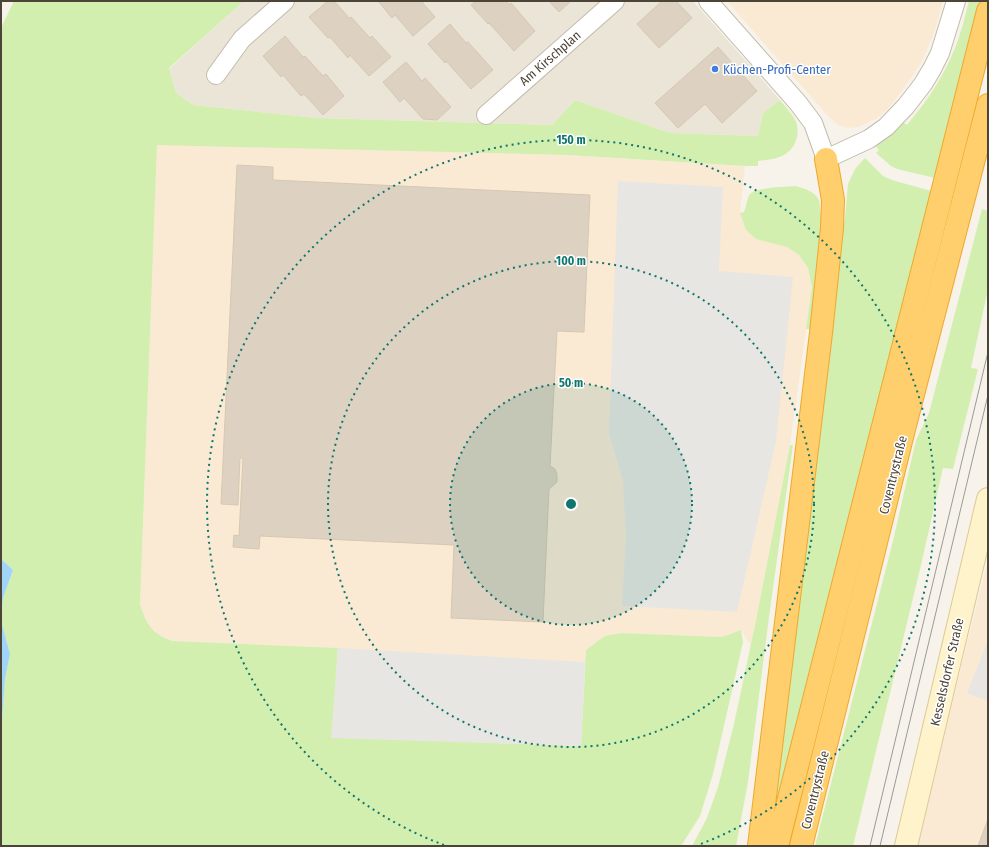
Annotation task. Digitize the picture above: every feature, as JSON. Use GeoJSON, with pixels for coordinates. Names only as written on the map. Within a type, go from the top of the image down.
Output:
{"type":"FeatureCollection","features":[{"type":"Feature","properties":{"kind":"highway"},"geometry":{"type":"LineString","coordinates":[[778,846],[988,11]]}},
{"type":"Feature","properties":{"kind":"highway","name":"Coventrystraße"},"geometry":{"type":"LineString","coordinates":[[801,846],[904,429],[988,105]]}},
{"type":"Feature","properties":{"kind":"highway"},"geometry":{"type":"LineString","coordinates":[[968,184],[988,137]]}},
{"type":"Feature","properties":{"kind":"highway"},"geometry":{"type":"LineString","coordinates":[[759,846],[821,333],[831,235],[833,200],[826,159]]}},
{"type":"Feature","properties":{"kind":"street"},"geometry":{"type":"LineString","coordinates":[[216,75],[242,39],[285,1]]}},
{"type":"Feature","properties":{"kind":"street","name":"Am Kirschplan"},"geometry":{"type":"LineString","coordinates":[[486,115],[615,1]]}},
{"type":"Feature","properties":{"kind":"street"},"geometry":{"type":"LineString","coordinates":[[708,1],[798,103],[813,123],[826,159],[869,139],[886,127],[906,106],[923,84],[940,53],[956,1]]}},
{"type":"Feature","properties":{"kind":"street","name":"Kesselsdorfer Straße"},"geometry":{"type":"LineString","coordinates":[[906,846],[988,499]]}},
{"type":"Feature","properties":{"kind":"shaded area"},"geometry":{"type":"Polygon","coordinates":[[[244,1],[693,1],[780,100],[763,113],[758,136],[670,133],[575,100],[552,125],[317,118],[193,105],[176,93],[169,69],[244,1]]]}},
{"type":"Feature","properties":{"kind":"shaded area"},"geometry":{"type":"Polygon","coordinates":[[[727,1],[943,1],[935,30],[927,50],[921,63],[902,91],[887,110],[876,119],[858,127],[848,128],[838,125],[827,115],[727,1]]]}},
{"type":"Feature","properties":{"kind":"shaded area"},"geometry":{"type":"Polygon","coordinates":[[[157,144],[568,155],[745,166],[740,213],[746,230],[787,247],[799,255],[808,268],[812,287],[790,445],[751,644],[748,642],[741,630],[722,637],[621,633],[585,662],[581,746],[337,648],[172,641],[158,634],[149,627],[140,604],[157,144]]]}},
{"type":"Feature","properties":{"kind":"shaded area"},"geometry":{"type":"Polygon","coordinates":[[[618,181],[723,187],[719,271],[793,277],[776,441],[737,612],[622,606],[626,536],[623,481],[609,433],[618,181]]]}},
{"type":"Feature","properties":{"kind":"shaded area"},"geometry":{"type":"Polygon","coordinates":[[[988,561],[988,846],[917,846],[985,571],[988,561]]]}},
{"type":"Feature","properties":{"kind":"shaded area"},"geometry":{"type":"Polygon","coordinates":[[[988,641],[988,701],[967,693],[988,641]]]}},
{"type":"Feature","properties":{"kind":"shaded area"},"geometry":{"type":"Polygon","coordinates":[[[338,648],[585,662],[581,746],[331,738],[338,648]]]}},
{"type":"Feature","properties":{"kind":"green space"},"geometry":{"type":"Polygon","coordinates":[[[14,1],[244,1],[169,68],[176,93],[193,105],[317,118],[552,125],[575,100],[670,133],[758,136],[763,113],[780,100],[789,111],[795,120],[798,130],[795,144],[782,156],[758,161],[758,166],[568,155],[157,145],[140,604],[146,620],[151,628],[160,635],[172,641],[338,648],[332,737],[581,746],[586,650],[605,636],[621,633],[722,637],[741,630],[743,642],[713,774],[700,816],[681,846],[1,846],[1,734],[5,679],[10,654],[1,621],[3,598],[13,570],[1,559],[1,28],[14,1]]]}},
{"type":"Feature","properties":{"kind":"green space"},"geometry":{"type":"Polygon","coordinates":[[[969,1],[984,1],[935,178],[897,169],[891,166],[876,153],[879,150],[876,146],[903,122],[907,125],[937,84],[955,49],[969,1]]]}},
{"type":"Feature","properties":{"kind":"green space"},"geometry":{"type":"Polygon","coordinates":[[[865,158],[883,176],[931,191],[769,846],[827,332],[845,218],[848,184],[855,169],[865,158]]]}},
{"type":"Feature","properties":{"kind":"green space"},"geometry":{"type":"Polygon","coordinates":[[[795,186],[815,194],[819,200],[820,213],[826,216],[814,330],[806,329],[812,287],[808,268],[799,255],[787,247],[756,239],[746,230],[740,213],[744,212],[750,194],[754,192],[778,187],[795,186]]]}},
{"type":"Feature","properties":{"kind":"green space"},"geometry":{"type":"Polygon","coordinates":[[[982,209],[988,211],[988,289],[971,368],[978,369],[953,469],[943,468],[853,846],[815,846],[893,541],[916,440],[929,413],[982,209]]]}},
{"type":"Feature","properties":{"kind":"green space"},"geometry":{"type":"Polygon","coordinates":[[[790,445],[793,445],[748,782],[736,846],[692,846],[707,818],[718,787],[734,724],[790,445]]]}},
{"type":"Feature","properties":{"kind":"water"},"geometry":{"type":"Polygon","coordinates":[[[1,559],[13,570],[3,598],[1,621],[1,559]]]}},
{"type":"Feature","properties":{"kind":"water"},"geometry":{"type":"Polygon","coordinates":[[[1,621],[10,654],[5,679],[1,734],[1,621]]]}},
{"type":"Feature","properties":{"kind":"building"},"geometry":{"type":"Polygon","coordinates":[[[328,1],[334,1],[370,38],[372,36],[391,57],[369,76],[350,55],[348,58],[330,37],[328,38],[309,17],[328,1]]]}},
{"type":"Feature","properties":{"kind":"building"},"geometry":{"type":"Polygon","coordinates":[[[378,1],[421,1],[435,17],[413,36],[395,15],[392,18],[378,1]]]}},
{"type":"Feature","properties":{"kind":"building"},"geometry":{"type":"Polygon","coordinates":[[[476,1],[506,1],[510,5],[511,3],[535,31],[514,51],[471,5],[476,1]]]}},
{"type":"Feature","properties":{"kind":"building"},"geometry":{"type":"Polygon","coordinates":[[[549,1],[571,1],[559,12],[549,1]]]}},
{"type":"Feature","properties":{"kind":"building"},"geometry":{"type":"Polygon","coordinates":[[[662,1],[676,1],[692,18],[659,48],[637,24],[662,1]]]}},
{"type":"Feature","properties":{"kind":"building"},"geometry":{"type":"Polygon","coordinates":[[[450,24],[466,43],[468,42],[493,70],[471,89],[446,61],[445,63],[428,44],[450,24]]]}},
{"type":"Feature","properties":{"kind":"building"},"geometry":{"type":"Polygon","coordinates":[[[285,36],[303,57],[305,56],[323,76],[326,74],[344,96],[323,115],[304,94],[301,96],[283,75],[281,77],[263,56],[285,36]]]}},
{"type":"Feature","properties":{"kind":"building","name":"Küchen-Profi-Center"},"geometry":{"type":"Polygon","coordinates":[[[718,47],[757,91],[722,123],[705,104],[678,128],[655,103],[718,47]]]}},
{"type":"Feature","properties":{"kind":"building"},"geometry":{"type":"Polygon","coordinates":[[[406,62],[422,81],[425,78],[451,107],[437,120],[423,119],[404,98],[400,102],[383,82],[406,62]]]}},
{"type":"Feature","properties":{"kind":"building"},"geometry":{"type":"Polygon","coordinates":[[[237,165],[273,167],[273,180],[590,195],[584,332],[557,331],[550,466],[555,469],[557,474],[557,482],[549,489],[543,622],[451,618],[454,545],[260,536],[259,549],[233,547],[234,535],[239,536],[243,458],[240,458],[238,505],[221,504],[237,165]]]}},
{"type":"Feature","properties":{"kind":"building"},"geometry":{"type":"Polygon","coordinates":[[[988,819],[988,846],[978,846],[988,819]]]}},
{"type":"Feature","properties":{"kind":"tram line"},"geometry":{"type":"LineString","coordinates":[[870,846],[988,352]]}},
{"type":"Feature","properties":{"kind":"tram line"},"geometry":{"type":"LineString","coordinates":[[880,846],[988,395]]}},
{"type":"Feature","properties":{"kind":"place","name":"Küchen-Profi-Center"},"geometry":{"type":"Point","coordinates":[715,69]}}]}
